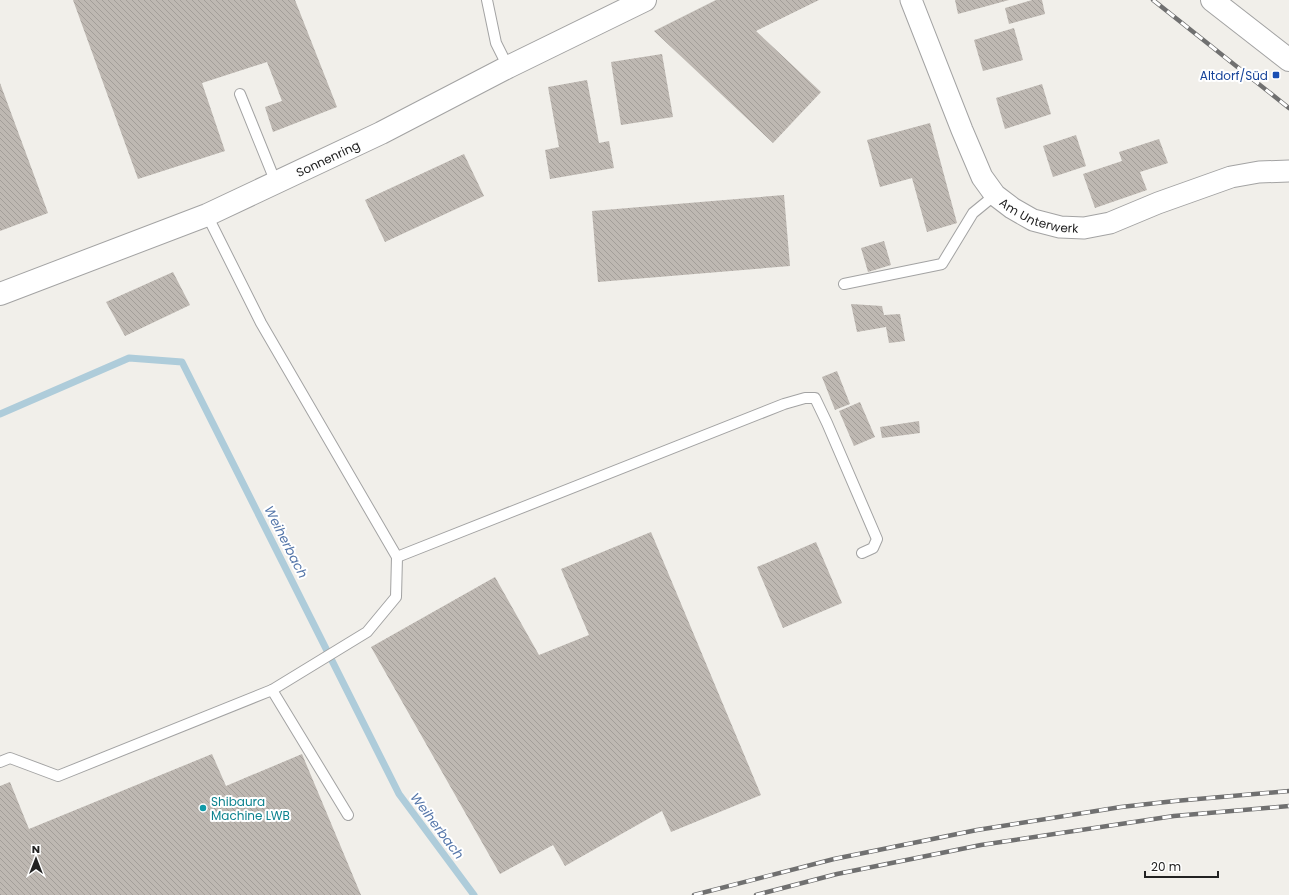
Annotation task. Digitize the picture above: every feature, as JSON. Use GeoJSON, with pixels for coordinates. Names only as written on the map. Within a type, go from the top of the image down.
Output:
{"type":"FeatureCollection","features":[{"type":"Feature","properties":{"kind":"street","name":"Sonnenring"},"geometry":{"type":"LineString","coordinates":[[0,294],[207,215],[381,133],[508,66],[645,0]]}},
{"type":"Feature","properties":{"kind":"street","name":"Am Unterwerk"},"geometry":{"type":"LineString","coordinates":[[911,0],[982,177],[995,195],[1012,208],[1033,220],[1060,227],[1084,228],[1110,224],[1158,203],[1230,177],[1259,172],[1289,171]]}},
{"type":"Feature","properties":{"kind":"street"},"geometry":{"type":"LineString","coordinates":[[1212,0],[1289,60]]}},
{"type":"Feature","properties":{"kind":"lane"},"geometry":{"type":"LineString","coordinates":[[487,0],[496,43],[508,66]]}},
{"type":"Feature","properties":{"kind":"lane"},"geometry":{"type":"LineString","coordinates":[[240,94],[276,183]]}},
{"type":"Feature","properties":{"kind":"lane"},"geometry":{"type":"LineString","coordinates":[[844,284],[942,264],[973,213],[995,195]]}},
{"type":"Feature","properties":{"kind":"lane"},"geometry":{"type":"LineString","coordinates":[[0,762],[10,758],[58,776],[272,690],[367,632],[396,597],[397,557],[261,323],[207,215]]}},
{"type":"Feature","properties":{"kind":"lane"},"geometry":{"type":"LineString","coordinates":[[397,557],[784,404],[805,398],[815,398],[877,538],[873,548],[862,553]]}},
{"type":"Feature","properties":{"kind":"lane"},"geometry":{"type":"LineString","coordinates":[[272,690],[348,815]]}},
{"type":"Feature","properties":{"kind":"building"},"geometry":{"type":"Polygon","coordinates":[[[73,0],[295,0],[337,107],[273,132],[265,107],[282,101],[267,62],[202,83],[225,151],[138,179],[73,0]]]}},
{"type":"Feature","properties":{"kind":"building"},"geometry":{"type":"Polygon","coordinates":[[[716,0],[819,0],[756,31],[821,92],[773,143],[654,31],[716,0]]]}},
{"type":"Feature","properties":{"kind":"building"},"geometry":{"type":"Polygon","coordinates":[[[955,0],[1009,0],[958,14],[955,0]]]}},
{"type":"Feature","properties":{"kind":"building"},"geometry":{"type":"Polygon","coordinates":[[[1032,0],[1042,0],[1045,14],[1009,24],[1005,8],[1032,0]]]}},
{"type":"Feature","properties":{"kind":"building"},"geometry":{"type":"Polygon","coordinates":[[[1014,28],[1023,60],[983,71],[974,40],[1014,28]]]}},
{"type":"Feature","properties":{"kind":"building"},"geometry":{"type":"Polygon","coordinates":[[[662,54],[673,117],[621,125],[611,62],[662,54]]]}},
{"type":"Feature","properties":{"kind":"building"},"geometry":{"type":"Polygon","coordinates":[[[587,80],[599,143],[609,141],[614,168],[550,179],[545,150],[559,147],[548,87],[587,80]]]}},
{"type":"Feature","properties":{"kind":"building"},"geometry":{"type":"Polygon","coordinates":[[[0,83],[48,213],[0,231],[0,83]]]}},
{"type":"Feature","properties":{"kind":"building"},"geometry":{"type":"Polygon","coordinates":[[[1042,84],[1051,114],[1005,129],[996,98],[1042,84]]]}},
{"type":"Feature","properties":{"kind":"building"},"geometry":{"type":"Polygon","coordinates":[[[930,123],[957,223],[927,232],[912,178],[880,187],[867,140],[930,123]]]}},
{"type":"Feature","properties":{"kind":"building"},"geometry":{"type":"Polygon","coordinates":[[[1076,135],[1086,166],[1053,177],[1043,146],[1076,135]]]}},
{"type":"Feature","properties":{"kind":"building"},"geometry":{"type":"Polygon","coordinates":[[[1159,139],[1168,163],[1140,172],[1147,190],[1095,208],[1083,174],[1122,161],[1119,152],[1159,139]]]}},
{"type":"Feature","properties":{"kind":"building"},"geometry":{"type":"Polygon","coordinates":[[[464,154],[484,196],[385,242],[365,200],[464,154]]]}},
{"type":"Feature","properties":{"kind":"building"},"geometry":{"type":"Polygon","coordinates":[[[784,195],[790,266],[598,282],[592,211],[784,195]]]}},
{"type":"Feature","properties":{"kind":"building"},"geometry":{"type":"Polygon","coordinates":[[[884,241],[891,265],[868,272],[861,248],[884,241]]]}},
{"type":"Feature","properties":{"kind":"building"},"geometry":{"type":"Polygon","coordinates":[[[173,272],[190,305],[125,336],[106,302],[173,272]]]}},
{"type":"Feature","properties":{"kind":"building"},"geometry":{"type":"Polygon","coordinates":[[[851,304],[882,306],[884,315],[900,314],[905,341],[889,343],[886,327],[857,332],[851,304]]]}},
{"type":"Feature","properties":{"kind":"building"},"geometry":{"type":"Polygon","coordinates":[[[837,371],[850,404],[835,410],[822,377],[837,371]]]}},
{"type":"Feature","properties":{"kind":"building"},"geometry":{"type":"Polygon","coordinates":[[[860,402],[875,437],[854,446],[839,411],[860,402]]]}},
{"type":"Feature","properties":{"kind":"building"},"geometry":{"type":"Polygon","coordinates":[[[919,421],[920,433],[882,438],[880,427],[919,421]]]}},
{"type":"Feature","properties":{"kind":"building"},"geometry":{"type":"Polygon","coordinates":[[[651,532],[761,795],[671,832],[662,811],[565,866],[553,845],[500,874],[371,647],[495,577],[539,655],[589,635],[561,569],[651,532]]]}},
{"type":"Feature","properties":{"kind":"building"},"geometry":{"type":"Polygon","coordinates":[[[816,542],[842,603],[783,628],[757,567],[816,542]]]}},
{"type":"Feature","properties":{"kind":"building","name":"Shibaura Machine LWB"},"geometry":{"type":"Polygon","coordinates":[[[212,754],[226,786],[302,754],[361,895],[0,895],[0,786],[10,782],[29,829],[212,754]]]}},
{"type":"Feature","properties":{"kind":"waterway","name":"Weiherbach"},"geometry":{"type":"LineString","coordinates":[[0,414],[129,358],[182,362],[399,794],[474,895]]}},
{"type":"Feature","properties":{"kind":"railway"},"geometry":{"type":"LineString","coordinates":[[1153,0],[1289,108]]}},
{"type":"Feature","properties":{"kind":"railway"},"geometry":{"type":"LineString","coordinates":[[694,895],[834,859],[977,830],[1121,807],[1289,791]]}},
{"type":"Feature","properties":{"kind":"railway"},"geometry":{"type":"LineString","coordinates":[[756,895],[837,874],[981,845],[1174,816],[1289,806]]}},
{"type":"Feature","properties":{"kind":"place","name":"Altdorf/Süd"},"geometry":{"type":"Point","coordinates":[1276,75]}},
{"type":"Feature","properties":{"kind":"place","name":"Shibaura Machine LWB"},"geometry":{"type":"Point","coordinates":[203,808]}}]}
